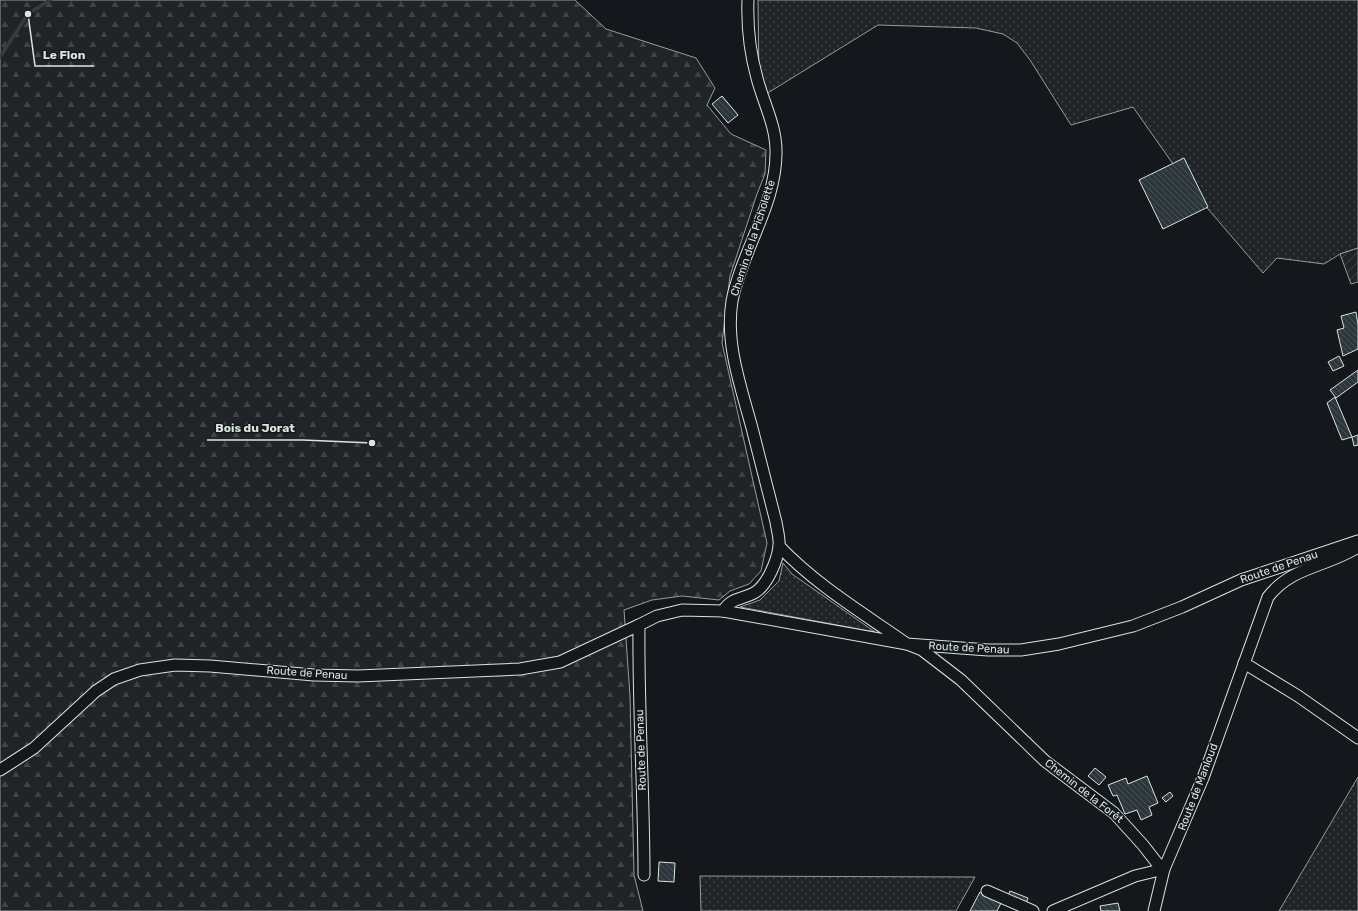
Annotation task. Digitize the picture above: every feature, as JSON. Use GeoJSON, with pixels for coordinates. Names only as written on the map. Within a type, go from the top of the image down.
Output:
{"type":"FeatureCollection","features":[{"type":"Feature","properties":{"kind":"street","name":"Chemin de la Picholette"},"geometry":{"type":"LineString","coordinates":[[748,0],[750,42],[756,77],[773,128],[776,150],[774,176],[768,198],[736,282],[730,325],[736,369],[776,522],[779,546]]}},
{"type":"Feature","properties":{"kind":"street","name":"Route de Penau"},"geometry":{"type":"LineString","coordinates":[[0,770],[34,748],[96,691],[114,679],[140,670],[175,665],[210,666],[314,675],[358,676],[520,669],[560,662],[657,616],[682,610],[723,612],[907,644],[988,650],[1021,650],[1059,644],[1133,626],[1182,607],[1241,580],[1358,541]]}},
{"type":"Feature","properties":{"kind":"street"},"geometry":{"type":"LineString","coordinates":[[723,612],[729,602],[755,593],[764,585],[769,576],[779,546],[798,566],[907,644]]}},
{"type":"Feature","properties":{"kind":"street","name":"Route de Manloud"},"geometry":{"type":"LineString","coordinates":[[1154,911],[1164,869],[1203,778],[1264,605],[1275,588],[1291,576],[1347,554],[1358,547]]}},
{"type":"Feature","properties":{"kind":"street","name":"Route de Penau"},"geometry":{"type":"LineString","coordinates":[[639,625],[639,697],[644,825],[644,875]]}},
{"type":"Feature","properties":{"kind":"street","name":"Chemin de la Forêt"},"geometry":{"type":"LineString","coordinates":[[907,644],[922,650],[961,680],[1044,761],[1114,813],[1143,844],[1157,863],[1164,869]]}},
{"type":"Feature","properties":{"kind":"street"},"geometry":{"type":"LineString","coordinates":[[1244,663],[1298,696],[1358,738]]}},
{"type":"Feature","properties":{"kind":"street"},"geometry":{"type":"LineString","coordinates":[[1053,911],[1135,876],[1164,869]]}},
{"type":"Feature","properties":{"kind":"street"},"geometry":{"type":"LineString","coordinates":[[987,891],[1033,911]]}},
{"type":"Feature","properties":{"kind":"green space"},"geometry":{"type":"Polygon","coordinates":[[[0,0],[575,0],[606,29],[696,58],[715,88],[707,105],[731,134],[766,150],[765,174],[730,276],[722,343],[767,543],[761,571],[749,584],[730,591],[719,600],[682,596],[652,600],[624,610],[630,696],[634,875],[643,911],[0,911],[0,0]]]}},
{"type":"Feature","properties":{"kind":"green space"},"geometry":{"type":"Polygon","coordinates":[[[758,0],[1358,0],[1358,248],[1340,254],[1324,264],[1277,258],[1263,273],[1190,188],[1133,107],[1071,125],[1030,60],[1017,43],[1003,34],[976,28],[878,25],[766,94],[759,79],[758,0]]]}},
{"type":"Feature","properties":{"kind":"green space"},"geometry":{"type":"Polygon","coordinates":[[[1358,248],[1358,282],[1351,284],[1340,254],[1358,248]]]}},
{"type":"Feature","properties":{"kind":"green space"},"geometry":{"type":"Polygon","coordinates":[[[783,563],[792,574],[875,632],[740,607],[760,600],[779,581],[783,563]]]}},
{"type":"Feature","properties":{"kind":"green space"},"geometry":{"type":"Polygon","coordinates":[[[1358,777],[1358,911],[1279,911],[1358,777]]]}},
{"type":"Feature","properties":{"kind":"green space"},"geometry":{"type":"Polygon","coordinates":[[[700,876],[975,877],[956,911],[701,911],[700,876]]]}},
{"type":"Feature","properties":{"kind":"building"},"geometry":{"type":"Polygon","coordinates":[[[722,96],[738,115],[728,123],[712,104],[722,96]]]}},
{"type":"Feature","properties":{"kind":"building"},"geometry":{"type":"Polygon","coordinates":[[[1184,158],[1208,207],[1163,229],[1139,180],[1184,158]]]}},
{"type":"Feature","properties":{"kind":"building"},"geometry":{"type":"Polygon","coordinates":[[[1356,312],[1358,325],[1358,349],[1343,356],[1337,330],[1344,328],[1341,316],[1356,312]]]}},
{"type":"Feature","properties":{"kind":"building"},"geometry":{"type":"Polygon","coordinates":[[[1339,356],[1344,366],[1333,371],[1328,362],[1339,356]]]}},
{"type":"Feature","properties":{"kind":"building"},"geometry":{"type":"Polygon","coordinates":[[[1358,370],[1358,382],[1336,398],[1330,390],[1358,370]]]}},
{"type":"Feature","properties":{"kind":"building"},"geometry":{"type":"Polygon","coordinates":[[[1335,397],[1352,437],[1342,440],[1327,403],[1335,397]]]}},
{"type":"Feature","properties":{"kind":"building"},"geometry":{"type":"Polygon","coordinates":[[[1358,435],[1358,445],[1354,446],[1352,437],[1358,435]]]}},
{"type":"Feature","properties":{"kind":"building"},"geometry":{"type":"Polygon","coordinates":[[[1095,768],[1106,777],[1099,785],[1088,776],[1095,768]]]}},
{"type":"Feature","properties":{"kind":"building"},"geometry":{"type":"Polygon","coordinates":[[[1147,776],[1158,803],[1149,807],[1152,815],[1141,820],[1137,810],[1125,814],[1117,795],[1113,796],[1108,785],[1126,778],[1128,784],[1147,776]]]}},
{"type":"Feature","properties":{"kind":"building"},"geometry":{"type":"Polygon","coordinates":[[[1170,792],[1173,796],[1166,802],[1162,798],[1170,792]]]}},
{"type":"Feature","properties":{"kind":"building"},"geometry":{"type":"Polygon","coordinates":[[[659,862],[675,863],[674,882],[658,881],[659,862]]]}},
{"type":"Feature","properties":{"kind":"building"},"geometry":{"type":"Polygon","coordinates":[[[1010,891],[1028,898],[1026,904],[1008,896],[1010,891]]]}},
{"type":"Feature","properties":{"kind":"building"},"geometry":{"type":"Polygon","coordinates":[[[980,892],[1001,903],[997,911],[970,911],[980,892]]]}},
{"type":"Feature","properties":{"kind":"building"},"geometry":{"type":"Polygon","coordinates":[[[1118,903],[1120,911],[1101,911],[1100,906],[1118,903]]]}},
{"type":"Feature","properties":{"kind":"waterway"},"geometry":{"type":"LineString","coordinates":[[0,57],[28,14],[50,0]]}},
{"type":"Feature","properties":{"kind":"place","name":"Le Flon"},"geometry":{"type":"Point","coordinates":[28,14]}},
{"type":"Feature","properties":{"kind":"place","name":"Bois du Jorat"},"geometry":{"type":"Point","coordinates":[372,443]}}]}
